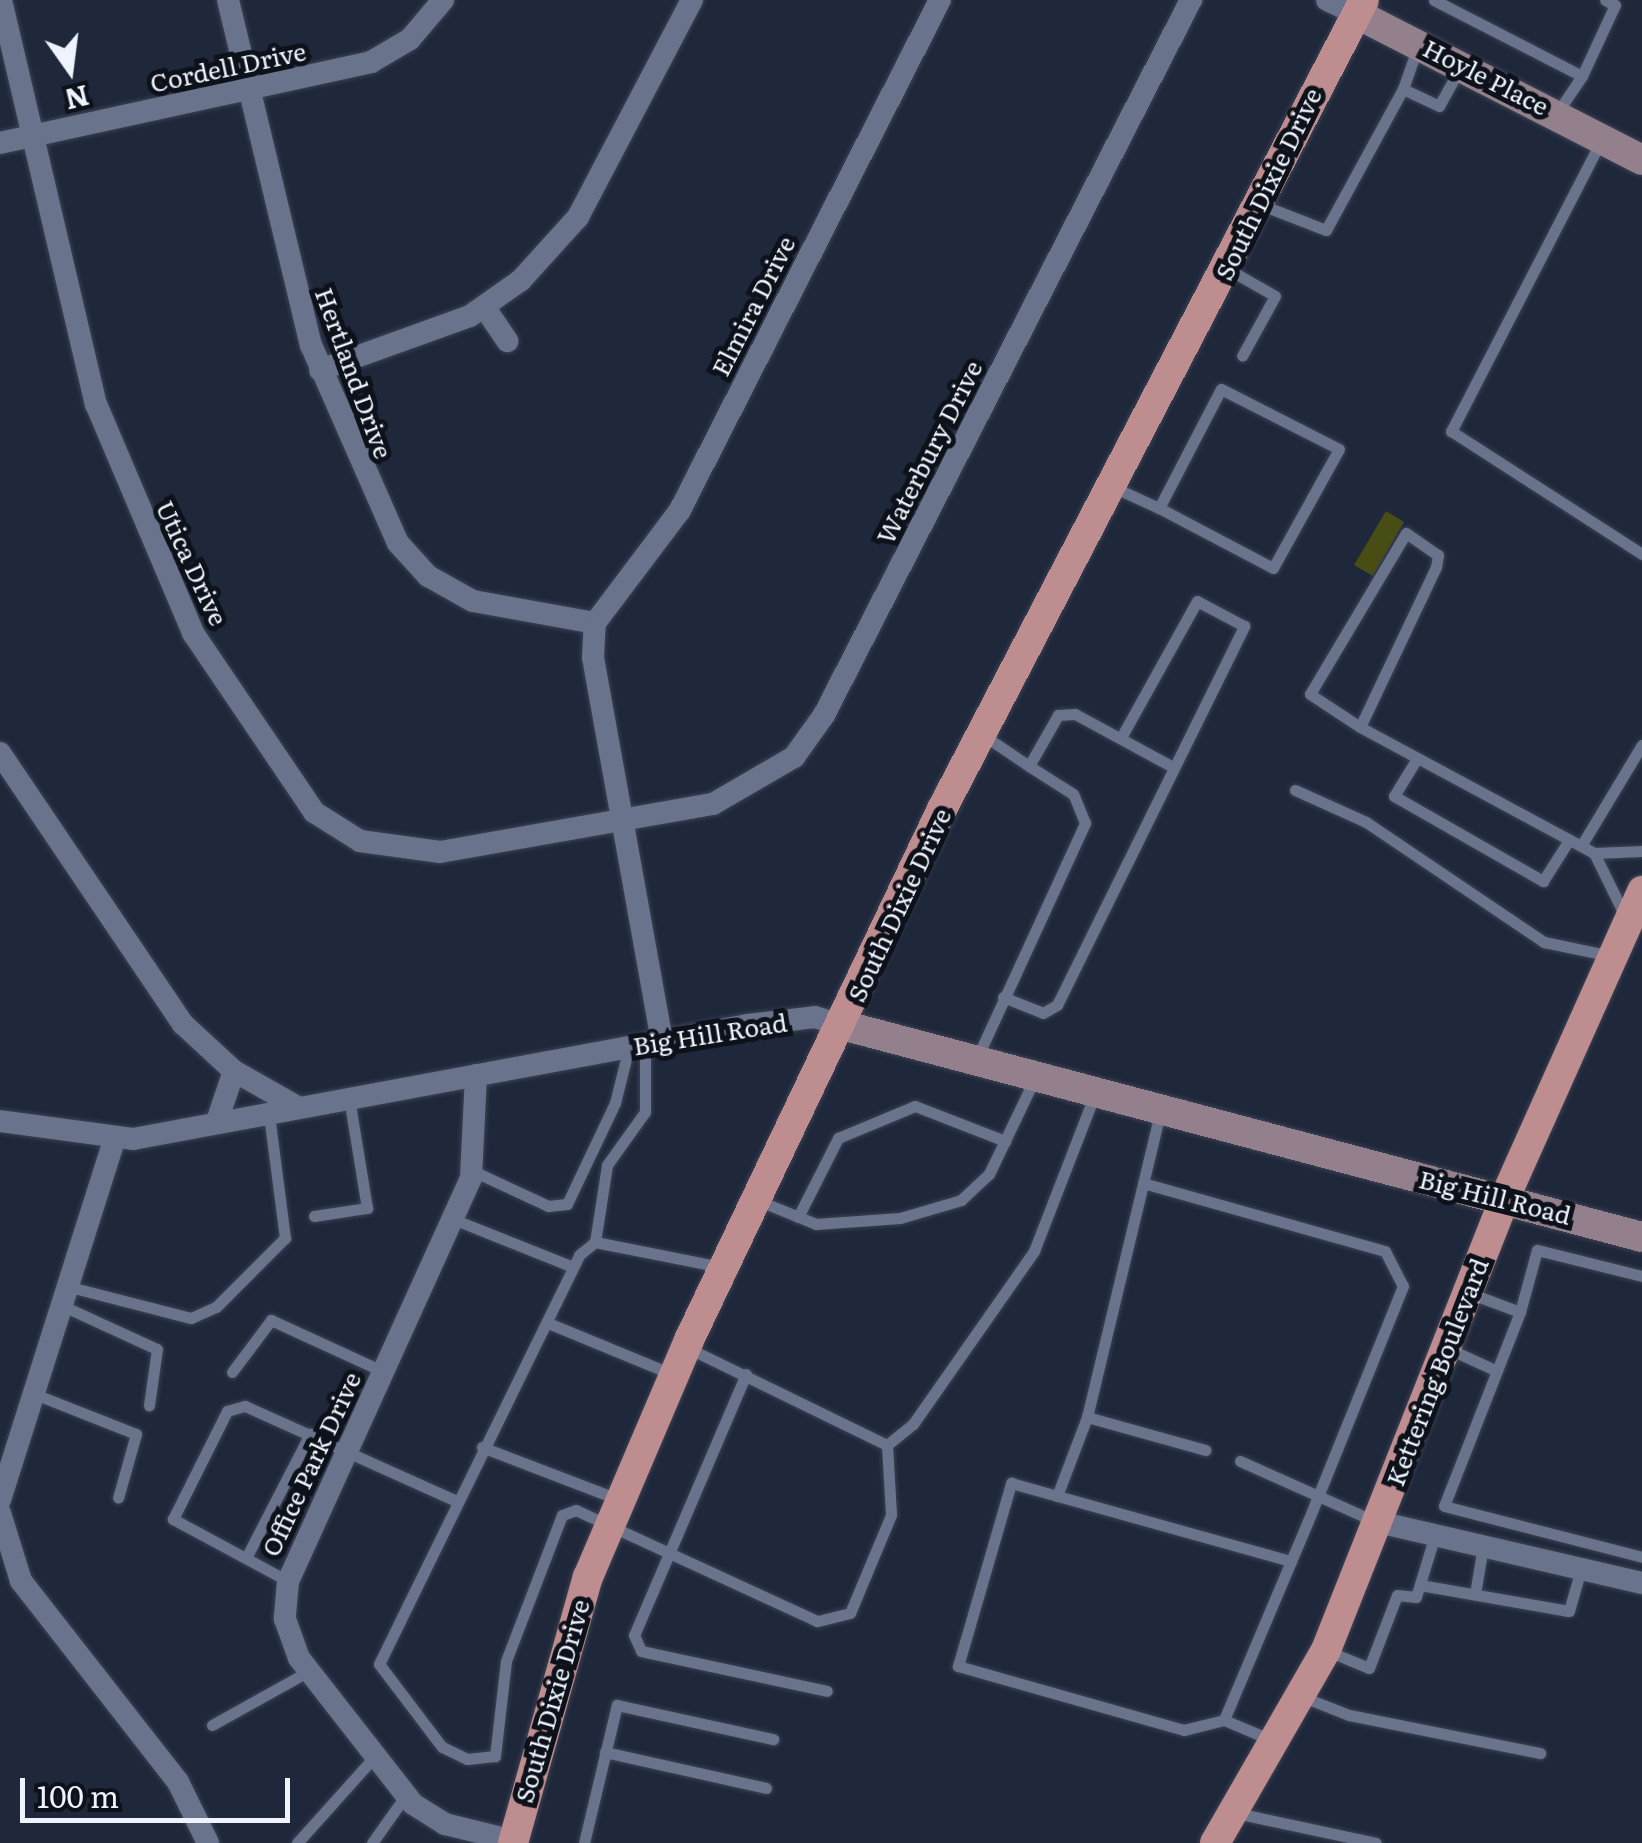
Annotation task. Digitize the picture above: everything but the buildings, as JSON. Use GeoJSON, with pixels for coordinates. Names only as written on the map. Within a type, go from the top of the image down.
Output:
{"type":"FeatureCollection","features":[{"type":"Feature","properties":{"kind":"main road","name":"South Dixie Drive"},"geometry":{"type":"LineString","coordinates":[[513,1842],[557,1666],[723,1268],[982,735],[1361,7]]}},
{"type":"Feature","properties":{"kind":"main road","name":"Kettering Boulevard"},"geometry":{"type":"LineString","coordinates":[[1215,1843],[1278,1742],[1326,1650],[1503,1202],[1642,891]]}},
{"type":"Feature","properties":{"kind":"street","name":"Utica Drive"},"geometry":{"type":"LineString","coordinates":[[1,0],[71,319],[126,488],[193,633],[292,789],[333,827],[409,852],[621,819]]}},
{"type":"Feature","properties":{"kind":"street","name":"Hertland Drive"},"geometry":{"type":"LineString","coordinates":[[228,0],[320,370],[374,498],[428,576],[484,605],[595,623]]}},
{"type":"Feature","properties":{"kind":"street","name":"Cordell Drive"},"geometry":{"type":"LineString","coordinates":[[0,143],[371,62],[410,40],[444,0]]}},
{"type":"Feature","properties":{"kind":"street"},"geometry":{"type":"LineString","coordinates":[[320,370],[485,308],[578,217],[692,0]]}},
{"type":"Feature","properties":{"kind":"street","name":"Elmira Drive"},"geometry":{"type":"LineString","coordinates":[[595,623],[680,510],[940,0]]}},
{"type":"Feature","properties":{"kind":"street","name":"Waterbury Drive"},"geometry":{"type":"LineString","coordinates":[[621,819],[742,793],[810,737],[1191,0]]}},
{"type":"Feature","properties":{"kind":"street","name":"Hoyle Place"},"geometry":{"type":"LineString","coordinates":[[1327,0],[1361,7],[1419,43],[1557,112],[1642,160]]}},
{"type":"Feature","properties":{"kind":"street"},"geometry":{"type":"LineString","coordinates":[[485,308],[507,341]]}},
{"type":"Feature","properties":{"kind":"street"},"geometry":{"type":"LineString","coordinates":[[595,623],[645,1044]]}},
{"type":"Feature","properties":{"kind":"street"},"geometry":{"type":"LineString","coordinates":[[0,753],[97,908],[183,1024],[234,1071],[294,1105]]}},
{"type":"Feature","properties":{"kind":"street","name":"Big Hill Road"},"geometry":{"type":"LineString","coordinates":[[0,1121],[114,1141],[348,1094],[816,1018],[1642,1237]]}},
{"type":"Feature","properties":{"kind":"street"},"geometry":{"type":"LineString","coordinates":[[218,1122],[234,1071]]}},
{"type":"Feature","properties":{"kind":"street","name":"Office Park Drive"},"geometry":{"type":"LineString","coordinates":[[476,1075],[473,1171],[288,1581],[288,1637],[309,1671],[406,1796],[445,1824],[513,1842]]}},
{"type":"Feature","properties":{"kind":"street"},"geometry":{"type":"LineString","coordinates":[[0,1500],[114,1141]]}},
{"type":"Feature","properties":{"kind":"street"},"geometry":{"type":"LineString","coordinates":[[0,1513],[21,1581],[178,1782],[208,1843]]}},
{"type":"Feature","properties":{"kind":"street"},"geometry":{"type":"LineString","coordinates":[[1378,1522],[1642,1582]]}},
{"type":"Feature","properties":{"kind":"lane"},"geometry":{"type":"LineString","coordinates":[[1434,0],[1582,76]]}},
{"type":"Feature","properties":{"kind":"lane"},"geometry":{"type":"LineString","coordinates":[[1557,112],[1582,76],[1614,5],[1605,0]]}},
{"type":"Feature","properties":{"kind":"lane"},"geometry":{"type":"LineString","coordinates":[[1259,204],[1326,230],[1402,90],[1419,43]]}},
{"type":"Feature","properties":{"kind":"lane"},"geometry":{"type":"LineString","coordinates":[[1402,90],[1440,106],[1462,64]]}},
{"type":"Feature","properties":{"kind":"lane"},"geometry":{"type":"LineString","coordinates":[[1603,138],[1451,431],[1642,554]]}},
{"type":"Feature","properties":{"kind":"lane"},"geometry":{"type":"LineString","coordinates":[[1226,268],[1274,296],[1242,356]]}},
{"type":"Feature","properties":{"kind":"lane"},"geometry":{"type":"LineString","coordinates":[[1114,487],[1273,568],[1339,449],[1221,389],[1159,508]]}},
{"type":"Feature","properties":{"kind":"lane"},"geometry":{"type":"LineString","coordinates":[[1360,727],[1436,567],[1438,555],[1406,534],[1310,694],[1360,727],[1416,760],[1594,852],[1642,851]]}},
{"type":"Feature","properties":{"kind":"lane"},"geometry":{"type":"LineString","coordinates":[[1004,997],[1042,1012],[1058,1005],[1244,626],[1197,601],[1122,736]]}},
{"type":"Feature","properties":{"kind":"lane"},"geometry":{"type":"LineString","coordinates":[[1028,766],[1058,715],[1122,736],[1174,767]]}},
{"type":"Feature","properties":{"kind":"lane"},"geometry":{"type":"LineString","coordinates":[[975,1062],[1086,824],[1072,794],[982,735]]}},
{"type":"Feature","properties":{"kind":"lane"},"geometry":{"type":"LineString","coordinates":[[1416,760],[1394,796],[1543,881],[1575,843],[1642,745]]}},
{"type":"Feature","properties":{"kind":"lane"},"geometry":{"type":"LineString","coordinates":[[1295,790],[1366,822],[1544,942],[1611,956]]}},
{"type":"Feature","properties":{"kind":"lane"},"geometry":{"type":"LineString","coordinates":[[1594,852],[1628,922]]}},
{"type":"Feature","properties":{"kind":"lane"},"geometry":{"type":"LineString","coordinates":[[473,1171],[548,1206],[567,1204],[645,1044]]}},
{"type":"Feature","properties":{"kind":"lane"},"geometry":{"type":"LineString","coordinates":[[618,1513],[576,1510],[562,1515],[506,1661],[496,1756],[466,1759],[442,1747],[379,1664],[454,1500],[573,1267],[595,1242],[606,1165],[646,1112],[645,1044]]}},
{"type":"Feature","properties":{"kind":"lane"},"geometry":{"type":"LineString","coordinates":[[756,1200],[816,1224],[900,1218],[960,1200],[1005,1141],[1037,1074]]}},
{"type":"Feature","properties":{"kind":"lane"},"geometry":{"type":"LineString","coordinates":[[887,1445],[913,1424],[1034,1251],[1096,1090]]}},
{"type":"Feature","properties":{"kind":"lane"},"geometry":{"type":"LineString","coordinates":[[314,1216],[367,1208],[348,1094]]}},
{"type":"Feature","properties":{"kind":"lane"},"geometry":{"type":"LineString","coordinates":[[798,1217],[838,1138],[915,1106],[1005,1141]]}},
{"type":"Feature","properties":{"kind":"lane"},"geometry":{"type":"LineString","coordinates":[[1057,1496],[1087,1417],[1162,1107]]}},
{"type":"Feature","properties":{"kind":"lane"},"geometry":{"type":"LineString","coordinates":[[67,1296],[191,1318],[216,1307],[285,1238],[268,1111]]}},
{"type":"Feature","properties":{"kind":"lane"},"geometry":{"type":"LineString","coordinates":[[1143,1184],[1385,1251],[1402,1272],[1319,1494],[1224,1720]]}},
{"type":"Feature","properties":{"kind":"lane"},"geometry":{"type":"LineString","coordinates":[[1558,1251],[1568,1215]]}},
{"type":"Feature","properties":{"kind":"lane"},"geometry":{"type":"LineString","coordinates":[[453,1219],[573,1267]]}},
{"type":"Feature","properties":{"kind":"lane"},"geometry":{"type":"LineString","coordinates":[[595,1242],[723,1268]]}},
{"type":"Feature","properties":{"kind":"lane"},"geometry":{"type":"LineString","coordinates":[[1642,1276],[1558,1251],[1537,1250],[1520,1312],[1444,1506],[1544,1536],[1642,1558]]}},
{"type":"Feature","properties":{"kind":"lane"},"geometry":{"type":"LineString","coordinates":[[1468,1293],[1520,1312]]}},
{"type":"Feature","properties":{"kind":"lane"},"geometry":{"type":"LineString","coordinates":[[67,1296],[157,1349],[149,1405]]}},
{"type":"Feature","properties":{"kind":"lane"},"geometry":{"type":"LineString","coordinates":[[232,1372],[271,1320],[384,1372]]}},
{"type":"Feature","properties":{"kind":"lane"},"geometry":{"type":"LineString","coordinates":[[548,1322],[681,1361],[746,1374],[887,1445]]}},
{"type":"Feature","properties":{"kind":"lane"},"geometry":{"type":"LineString","coordinates":[[1447,1348],[1497,1371]]}},
{"type":"Feature","properties":{"kind":"lane"},"geometry":{"type":"LineString","coordinates":[[746,1374],[634,1635],[641,1651],[827,1691]]}},
{"type":"Feature","properties":{"kind":"lane"},"geometry":{"type":"LineString","coordinates":[[32,1393],[136,1434],[118,1498]]}},
{"type":"Feature","properties":{"kind":"lane"},"geometry":{"type":"LineString","coordinates":[[288,1581],[173,1519],[226,1411],[245,1406],[454,1500]]}},
{"type":"Feature","properties":{"kind":"lane"},"geometry":{"type":"LineString","coordinates":[[1087,1417],[1205,1450]]}},
{"type":"Feature","properties":{"kind":"lane"},"geometry":{"type":"LineString","coordinates":[[246,1558],[310,1434]]}},
{"type":"Feature","properties":{"kind":"lane"},"geometry":{"type":"LineString","coordinates":[[482,1447],[618,1513],[668,1551],[816,1622],[840,1619],[877,1561],[890,1515],[887,1445]]}},
{"type":"Feature","properties":{"kind":"lane"},"geometry":{"type":"LineString","coordinates":[[1240,1461],[1378,1522]]}},
{"type":"Feature","properties":{"kind":"lane"},"geometry":{"type":"LineString","coordinates":[[1278,1742],[1224,1720],[1184,1730],[958,1666],[1011,1483],[1291,1562]]}},
{"type":"Feature","properties":{"kind":"lane"},"geometry":{"type":"LineString","coordinates":[[1326,1650],[1369,1668],[1398,1595],[1416,1597],[1462,1512]]}},
{"type":"Feature","properties":{"kind":"lane"},"geometry":{"type":"LineString","coordinates":[[1540,1560],[1544,1536]]}},
{"type":"Feature","properties":{"kind":"lane"},"geometry":{"type":"LineString","coordinates":[[1475,1594],[1482,1546]]}},
{"type":"Feature","properties":{"kind":"lane"},"geometry":{"type":"LineString","coordinates":[[1420,1584],[1569,1611],[1581,1569]]}},
{"type":"Feature","properties":{"kind":"lane"},"geometry":{"type":"LineString","coordinates":[[212,1726],[309,1671]]}},
{"type":"Feature","properties":{"kind":"lane"},"geometry":{"type":"LineString","coordinates":[[1303,1697],[1349,1715],[1540,1753]]}},
{"type":"Feature","properties":{"kind":"lane"},"geometry":{"type":"LineString","coordinates":[[584,1843],[617,1705],[774,1738]]}},
{"type":"Feature","properties":{"kind":"lane"},"geometry":{"type":"LineString","coordinates":[[605,1752],[766,1788]]}},
{"type":"Feature","properties":{"kind":"lane"},"geometry":{"type":"LineString","coordinates":[[296,1843],[375,1756]]}},
{"type":"Feature","properties":{"kind":"lane"},"geometry":{"type":"LineString","coordinates":[[372,1843],[406,1796]]}},
{"type":"Feature","properties":{"kind":"lane"},"geometry":{"type":"LineString","coordinates":[[1236,1812],[1376,1843]]}},
{"type":"Feature","properties":{"kind":"green space"},"geometry":{"type":"Polygon","coordinates":[[[1386,511],[1404,522],[1373,576],[1354,565],[1386,511]]]}}]}
